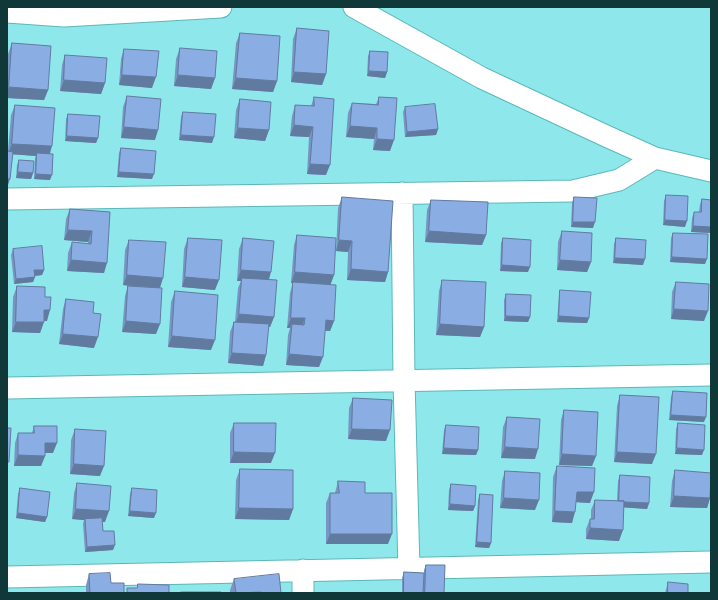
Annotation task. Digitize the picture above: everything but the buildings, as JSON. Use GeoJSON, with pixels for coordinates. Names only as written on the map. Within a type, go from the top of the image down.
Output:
{"type":"FeatureCollection","features":[{"type":"Feature","properties":{"kind":"street"},"geometry":{"type":"LineString","coordinates":[[7,12],[64,16],[221,7]]}},
{"type":"Feature","properties":{"kind":"street"},"geometry":{"type":"LineString","coordinates":[[354,7],[482,78],[655,158],[711,171]]}},
{"type":"Feature","properties":{"kind":"street"},"geometry":{"type":"LineString","coordinates":[[7,199],[574,191],[619,180],[655,158]]}},
{"type":"Feature","properties":{"kind":"street"},"geometry":{"type":"LineString","coordinates":[[402,193],[404,380],[410,569]]}},
{"type":"Feature","properties":{"kind":"street"},"geometry":{"type":"LineString","coordinates":[[7,388],[404,380],[568,379],[711,375]]}},
{"type":"Feature","properties":{"kind":"street"},"geometry":{"type":"LineString","coordinates":[[7,577],[711,562]]}},
{"type":"Feature","properties":{"kind":"street"},"geometry":{"type":"LineString","coordinates":[[303,570],[303,593]]}}]}
